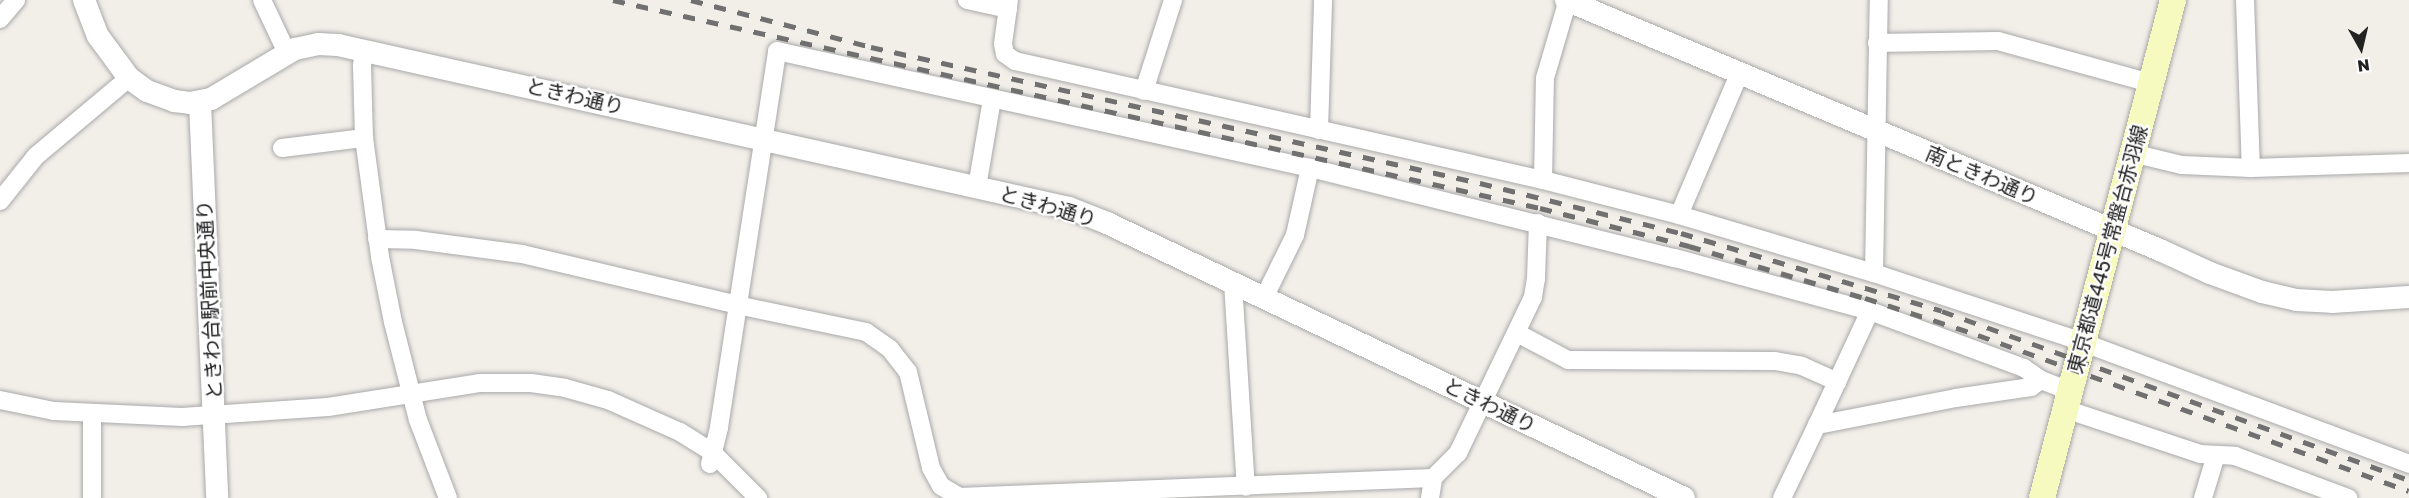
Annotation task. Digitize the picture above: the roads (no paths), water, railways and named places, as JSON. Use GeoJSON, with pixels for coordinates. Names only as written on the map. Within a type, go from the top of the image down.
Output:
{"type":"FeatureCollection","features":[{"type":"Feature","properties":{"kind":"main road","name":"東京都道445号常盤台赤羽線"},"geometry":{"type":"LineString","coordinates":[[2042,498],[2173,0]]}},
{"type":"Feature","properties":{"kind":"street"},"geometry":{"type":"LineString","coordinates":[[0,19],[16,0]]}},
{"type":"Feature","properties":{"kind":"street"},"geometry":{"type":"LineString","coordinates":[[84,0],[98,36],[129,78],[147,91],[174,101],[200,102]]}},
{"type":"Feature","properties":{"kind":"street"},"geometry":{"type":"LineString","coordinates":[[262,0],[287,52]]}},
{"type":"Feature","properties":{"kind":"street"},"geometry":{"type":"LineString","coordinates":[[967,0],[1008,5],[1003,44],[1005,54],[1015,61],[1543,180],[1679,215],[1874,273],[2082,342],[2409,464]]}},
{"type":"Feature","properties":{"kind":"street"},"geometry":{"type":"LineString","coordinates":[[1144,91],[1173,0]]}},
{"type":"Feature","properties":{"kind":"street"},"geometry":{"type":"LineString","coordinates":[[1319,130],[1323,0]]}},
{"type":"Feature","properties":{"kind":"street"},"geometry":{"type":"LineString","coordinates":[[1543,180],[1545,78],[1568,0]]}},
{"type":"Feature","properties":{"kind":"street","name":"南ときわ通り"},"geometry":{"type":"LineString","coordinates":[[1568,0],[2210,273],[2262,292],[2296,300],[2332,302],[2409,297]]}},
{"type":"Feature","properties":{"kind":"street"},"geometry":{"type":"LineString","coordinates":[[1874,273],[1879,0]]}},
{"type":"Feature","properties":{"kind":"street"},"geometry":{"type":"LineString","coordinates":[[2245,0],[2251,168]]}},
{"type":"Feature","properties":{"kind":"street"},"geometry":{"type":"LineString","coordinates":[[1877,43],[1998,41],[2151,83]]}},
{"type":"Feature","properties":{"kind":"street","name":"ときわ通り"},"geometry":{"type":"LineString","coordinates":[[200,102],[211,99],[287,52],[318,44],[338,45],[764,138],[1069,208],[1113,226],[1684,498]]}},
{"type":"Feature","properties":{"kind":"street"},"geometry":{"type":"LineString","coordinates":[[364,50],[362,66],[364,138],[377,239],[393,322],[413,399],[448,498]]}},
{"type":"Feature","properties":{"kind":"street"},"geometry":{"type":"LineString","coordinates":[[745,498],[712,459],[777,51],[1310,168],[1538,223],[1870,311],[2024,368],[2068,400],[2200,454],[2235,456],[2348,498]]}},
{"type":"Feature","properties":{"kind":"street"},"geometry":{"type":"LineString","coordinates":[[1679,215],[1740,72]]}},
{"type":"Feature","properties":{"kind":"street"},"geometry":{"type":"LineString","coordinates":[[0,201],[36,156],[129,78]]}},
{"type":"Feature","properties":{"kind":"street"},"geometry":{"type":"LineString","coordinates":[[977,187],[993,99]]}},
{"type":"Feature","properties":{"kind":"street","name":"ときわ台駅前中央通り"},"geometry":{"type":"LineString","coordinates":[[200,102],[217,498]]}},
{"type":"Feature","properties":{"kind":"street"},"geometry":{"type":"LineString","coordinates":[[282,148],[364,138]]}},
{"type":"Feature","properties":{"kind":"street"},"geometry":{"type":"LineString","coordinates":[[2133,153],[2182,165],[2251,168],[2409,163]]}},
{"type":"Feature","properties":{"kind":"street"},"geometry":{"type":"LineString","coordinates":[[1264,298],[1295,235],[1310,168]]}},
{"type":"Feature","properties":{"kind":"street"},"geometry":{"type":"LineString","coordinates":[[1430,498],[1433,478],[1458,453],[1533,297],[1538,223]]}},
{"type":"Feature","properties":{"kind":"street"},"geometry":{"type":"LineString","coordinates":[[377,239],[416,240],[522,254],[737,305],[866,332],[890,349],[908,372],[932,468],[941,486],[958,497],[1141,495],[1433,478]]}},
{"type":"Feature","properties":{"kind":"street"},"geometry":{"type":"LineString","coordinates":[[1233,283],[1238,491]]}},
{"type":"Feature","properties":{"kind":"street"},"geometry":{"type":"LineString","coordinates":[[1782,498],[1870,311]]}},
{"type":"Feature","properties":{"kind":"street"},"geometry":{"type":"LineString","coordinates":[[1516,333],[1568,360],[1775,361],[1802,366],[1838,382]]}},
{"type":"Feature","properties":{"kind":"street"},"geometry":{"type":"LineString","coordinates":[[1817,425],[1956,398],[2031,387],[2041,380]]}},
{"type":"Feature","properties":{"kind":"street"},"geometry":{"type":"LineString","coordinates":[[0,410],[92,419],[182,417],[214,420],[413,399],[479,383],[531,383],[566,388],[644,414],[712,459],[758,498]]}},
{"type":"Feature","properties":{"kind":"street"},"geometry":{"type":"LineString","coordinates":[[0,400],[92,419]]}},
{"type":"Feature","properties":{"kind":"street"},"geometry":{"type":"LineString","coordinates":[[92,419],[92,498]]}},
{"type":"Feature","properties":{"kind":"street"},"geometry":{"type":"LineString","coordinates":[[2202,498],[2216,455]]}},
{"type":"Feature","properties":{"kind":"railway"},"geometry":{"type":"LineString","coordinates":[[613,0],[1540,208],[1689,246],[1865,298],[1978,335],[2409,491]]}},
{"type":"Feature","properties":{"kind":"railway"},"geometry":{"type":"LineString","coordinates":[[691,0],[871,47],[1480,183],[1681,233],[1942,311],[2409,480]]}}]}
